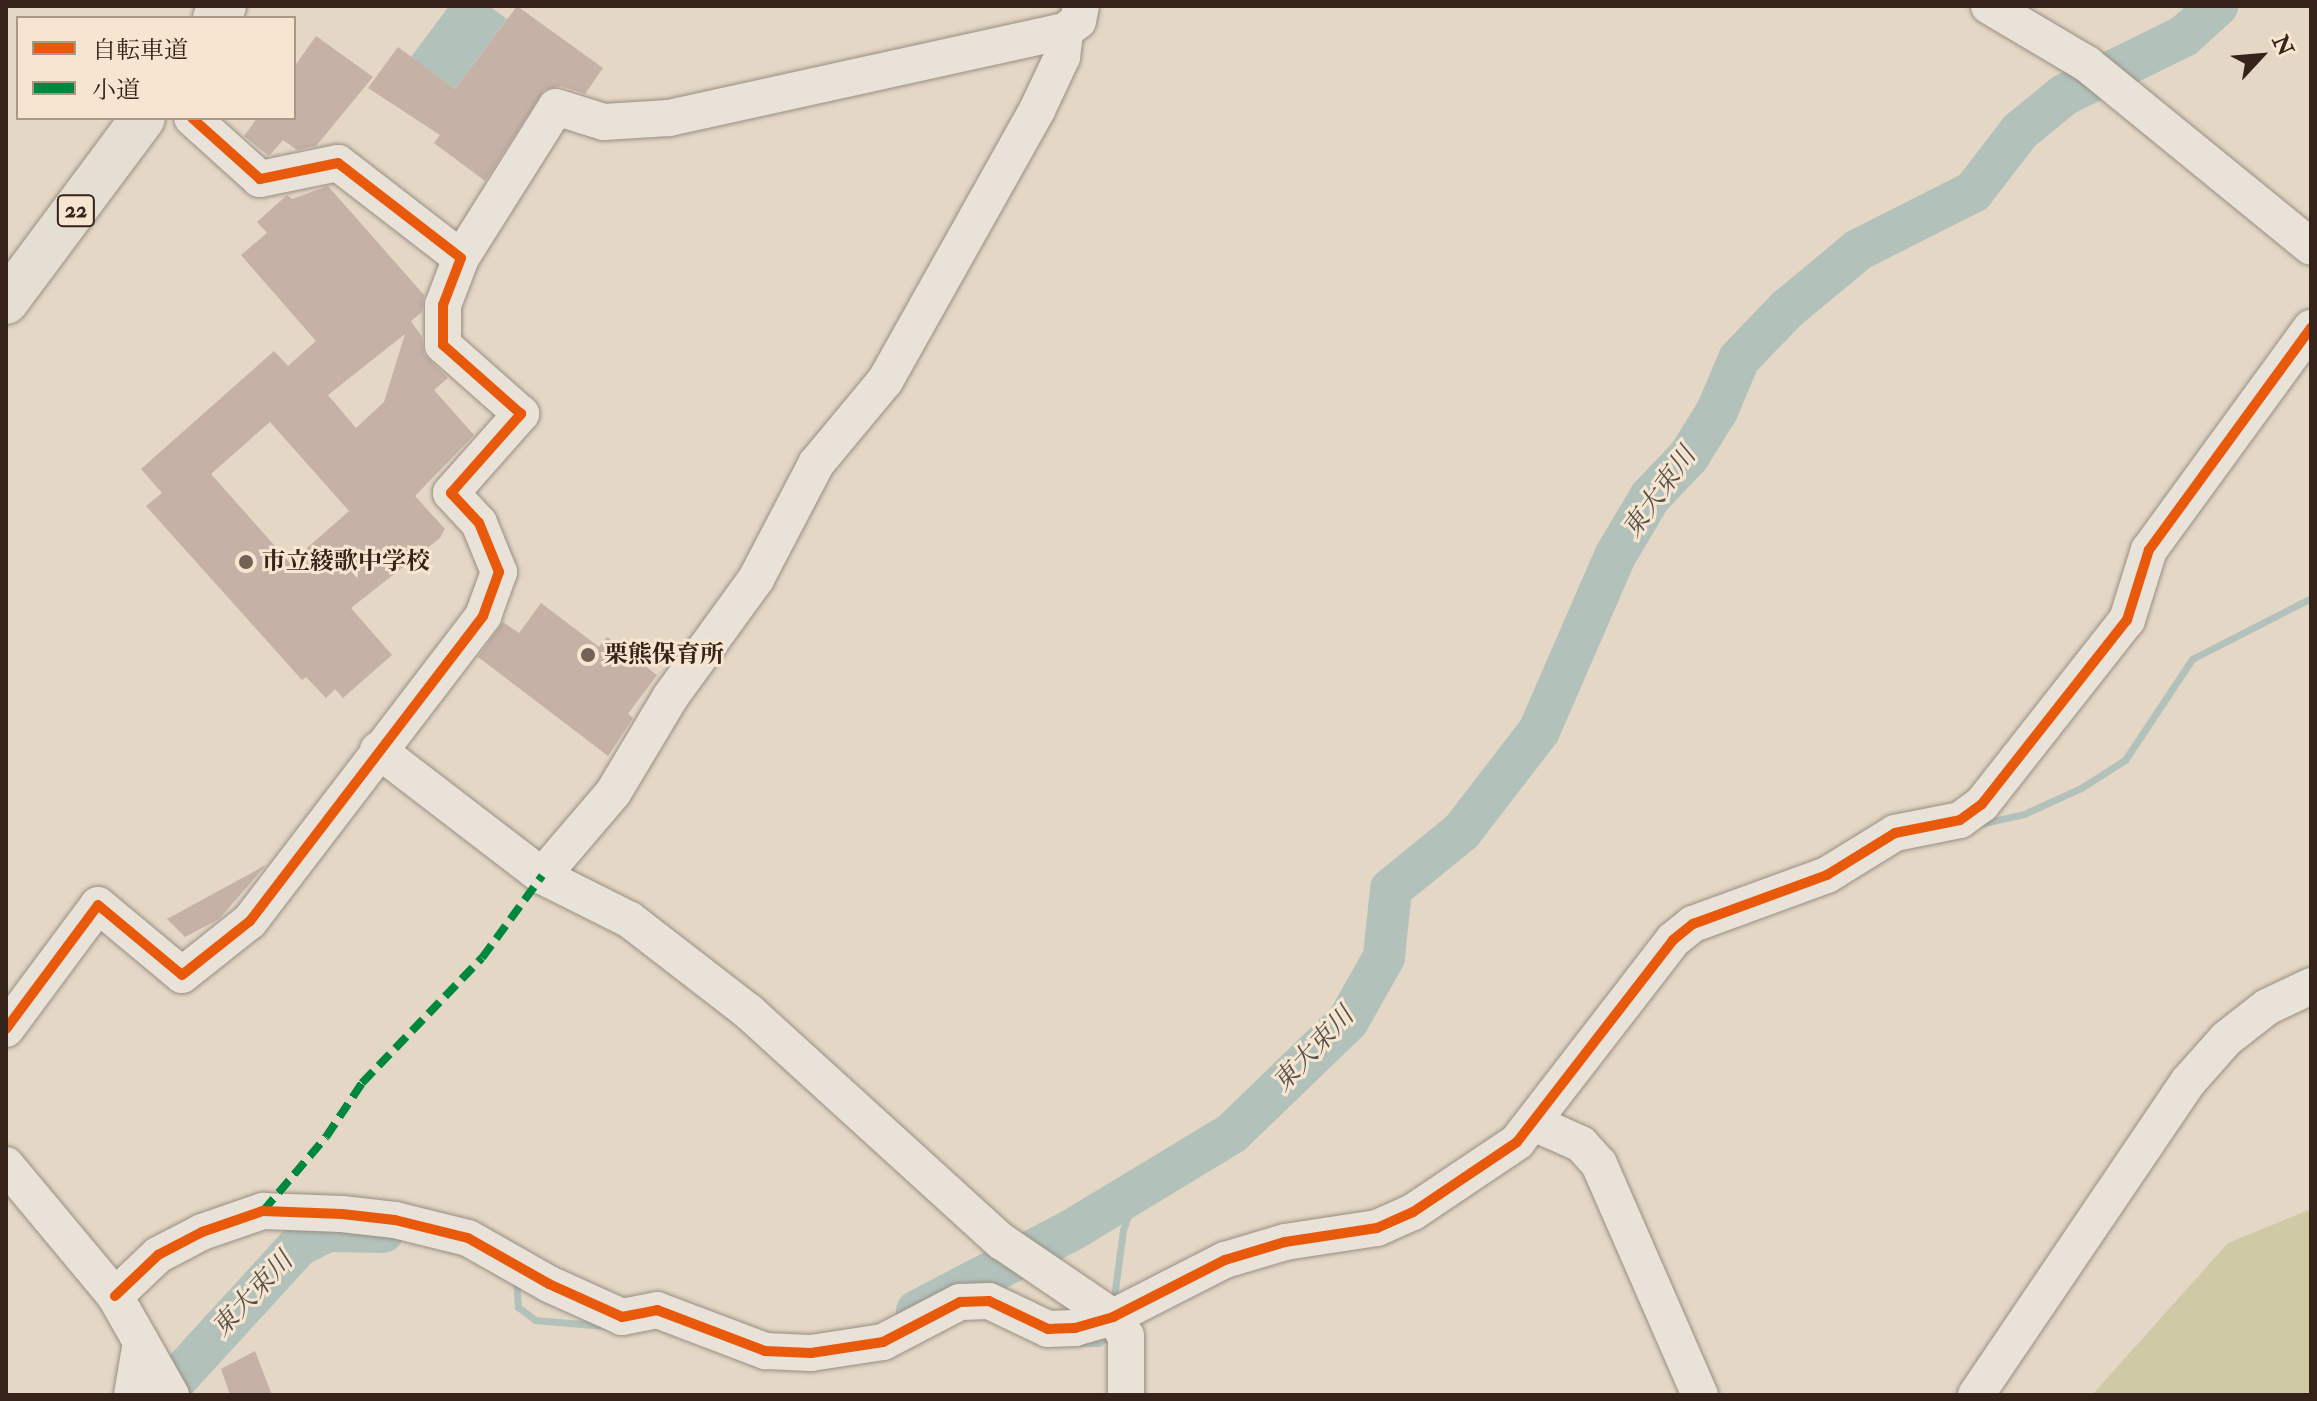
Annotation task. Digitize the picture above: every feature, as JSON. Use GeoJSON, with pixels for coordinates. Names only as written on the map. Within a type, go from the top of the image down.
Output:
{"type":"FeatureCollection","features":[{"type":"Feature","properties":{"kind":"main road","name":"22"},"geometry":{"type":"LineString","coordinates":[[6,302],[142,120]]}},
{"type":"Feature","properties":{"kind":"street"},"geometry":{"type":"LineString","coordinates":[[1989,6],[2087,64],[2311,247]]}},
{"type":"Feature","properties":{"kind":"street"},"geometry":{"type":"LineString","coordinates":[[6,1029],[98,905],[182,975],[250,921],[483,616],[499,572],[479,523],[451,493],[521,414],[443,345],[443,305],[461,258],[556,107],[604,122],[669,118],[1073,19],[1062,57],[1037,110],[885,381],[816,464],[756,579],[671,696],[613,793],[542,876]]}},
{"type":"Feature","properties":{"kind":"street"},"geometry":{"type":"LineString","coordinates":[[194,120],[260,179],[338,163],[461,258]]}},
{"type":"Feature","properties":{"kind":"street"},"geometry":{"type":"LineString","coordinates":[[115,1296],[168,1248],[263,1211],[395,1220],[468,1238],[549,1284],[608,1308],[680,1315],[765,1351],[811,1353],[883,1342],[960,1302],[989,1301],[1048,1329],[1075,1328],[1113,1317],[1225,1260],[1285,1242],[1377,1228],[1413,1212],[1538,1125],[1545,1100],[1588,1055],[1664,951],[1693,924],[1827,875],[1895,833],[1960,820],[1982,804],[2127,620],[2149,550],[2311,328]]}},
{"type":"Feature","properties":{"kind":"street"},"geometry":{"type":"LineString","coordinates":[[378,750],[542,876],[630,920],[749,1012],[1023,1255],[1113,1317],[1126,1336],[1126,1395]]}},
{"type":"Feature","properties":{"kind":"street"},"geometry":{"type":"LineString","coordinates":[[1976,1395],[2188,1082],[2226,1039],[2257,1015],[2311,986]]}},
{"type":"Feature","properties":{"kind":"street"},"geometry":{"type":"LineString","coordinates":[[1538,1125],[1581,1144],[1599,1164],[1700,1395]]}},
{"type":"Feature","properties":{"kind":"street"},"geometry":{"type":"LineString","coordinates":[[6,1165],[115,1296],[141,1342],[154,1388]]}},
{"type":"Feature","properties":{"kind":"shaded area"},"geometry":{"type":"Polygon","coordinates":[[[449,6],[489,6],[507,19],[455,89],[411,57],[449,6]]]}},
{"type":"Feature","properties":{"kind":"shaded area"},"geometry":{"type":"Polygon","coordinates":[[[2311,1209],[2311,1395],[2092,1395],[2228,1243],[2311,1209]]]}},
{"type":"Feature","properties":{"kind":"building"},"geometry":{"type":"Polygon","coordinates":[[[517,6],[603,68],[585,94],[561,86],[544,90],[485,181],[434,143],[440,135],[368,88],[398,47],[455,89],[517,6]]]}},
{"type":"Feature","properties":{"kind":"building"},"geometry":{"type":"Polygon","coordinates":[[[316,36],[373,77],[316,146],[297,150],[283,140],[269,156],[244,136],[256,120],[296,120],[296,64],[316,36]]]}},
{"type":"Feature","properties":{"kind":"building"},"geometry":{"type":"Polygon","coordinates":[[[328,186],[424,295],[422,312],[411,321],[422,337],[424,354],[448,378],[434,390],[474,435],[415,496],[445,529],[440,538],[351,608],[392,655],[343,698],[335,689],[326,698],[306,677],[302,680],[146,506],[162,493],[141,469],[274,351],[288,366],[316,341],[241,255],[267,233],[257,222],[287,195],[292,199],[328,186]],[[405,334],[328,395],[356,428],[384,402],[405,334]],[[270,422],[211,474],[290,563],[349,511],[270,422]]]}},
{"type":"Feature","properties":{"kind":"building"},"geometry":{"type":"Polygon","coordinates":[[[541,603],[599,647],[607,637],[657,675],[628,714],[633,718],[608,756],[478,657],[503,622],[519,633],[541,603]]]}},
{"type":"Feature","properties":{"kind":"building"},"geometry":{"type":"Polygon","coordinates":[[[266,865],[219,919],[185,937],[167,919],[266,865]]]}},
{"type":"Feature","properties":{"kind":"building"},"geometry":{"type":"Polygon","coordinates":[[[255,1351],[272,1395],[230,1395],[221,1369],[255,1351]]]}},
{"type":"Feature","properties":{"kind":"waterway","name":"東大束川"},"geometry":{"type":"LineString","coordinates":[[917,1311],[1072,1230],[1232,1133],[1348,1021],[1384,957],[1391,889],[1462,831],[1539,731],[1615,556],[1650,497],[1689,456],[1717,411],[1739,359],[1787,309],[1858,250],[1973,192],[2020,131],[2064,95],[2184,36],[2217,6]]}},
{"type":"Feature","properties":{"kind":"waterway"},"geometry":{"type":"LineString","coordinates":[[1979,824],[2024,814],[2081,788],[2125,760],[2192,659],[2311,598]]}},
{"type":"Feature","properties":{"kind":"waterway"},"geometry":{"type":"LineString","coordinates":[[1114,1297],[1123,1230],[1137,1191]]}},
{"type":"Feature","properties":{"kind":"waterway","name":"東大束川"},"geometry":{"type":"LineString","coordinates":[[162,1395],[298,1246],[328,1231],[383,1232]]}},
{"type":"Feature","properties":{"kind":"waterway"},"geometry":{"type":"LineString","coordinates":[[516,1279],[518,1307],[535,1320],[604,1326]]}},
{"type":"Feature","properties":{"kind":"waterway"},"geometry":{"type":"LineString","coordinates":[[1081,1343],[1098,1343],[1111,1335]]}},
{"type":"Feature","properties":{"kind":"marked path"},"geometry":{"type":"LineString","coordinates":[[263,1211],[326,1137],[362,1083],[482,958],[542,876]]}},
{"type":"Feature","properties":{"kind":"cycle path"},"geometry":{"type":"LineString","coordinates":[[6,1029],[98,905],[182,975],[250,921],[483,616],[499,572],[479,523],[451,493],[521,414],[443,345],[443,305],[461,258],[338,163],[260,179],[194,120]]}},
{"type":"Feature","properties":{"kind":"cycle path"},"geometry":{"type":"LineString","coordinates":[[115,1296],[158,1255],[202,1232],[263,1211],[342,1214],[395,1220],[468,1238],[549,1284],[622,1317],[657,1310],[765,1351],[811,1353],[883,1342],[960,1302],[989,1301],[1048,1329],[1075,1328],[1113,1317],[1225,1260],[1285,1242],[1377,1228],[1413,1212],[1517,1142],[1673,940],[1693,924],[1827,875],[1895,833],[1960,820],[1982,804],[2127,620],[2149,550],[2311,328]]}},
{"type":"Feature","properties":{"kind":"place","name":"市立綾歌中学校"},"geometry":{"type":"Point","coordinates":[246,562]}},
{"type":"Feature","properties":{"kind":"place","name":"栗熊保育所"},"geometry":{"type":"Point","coordinates":[588,655]}}]}
